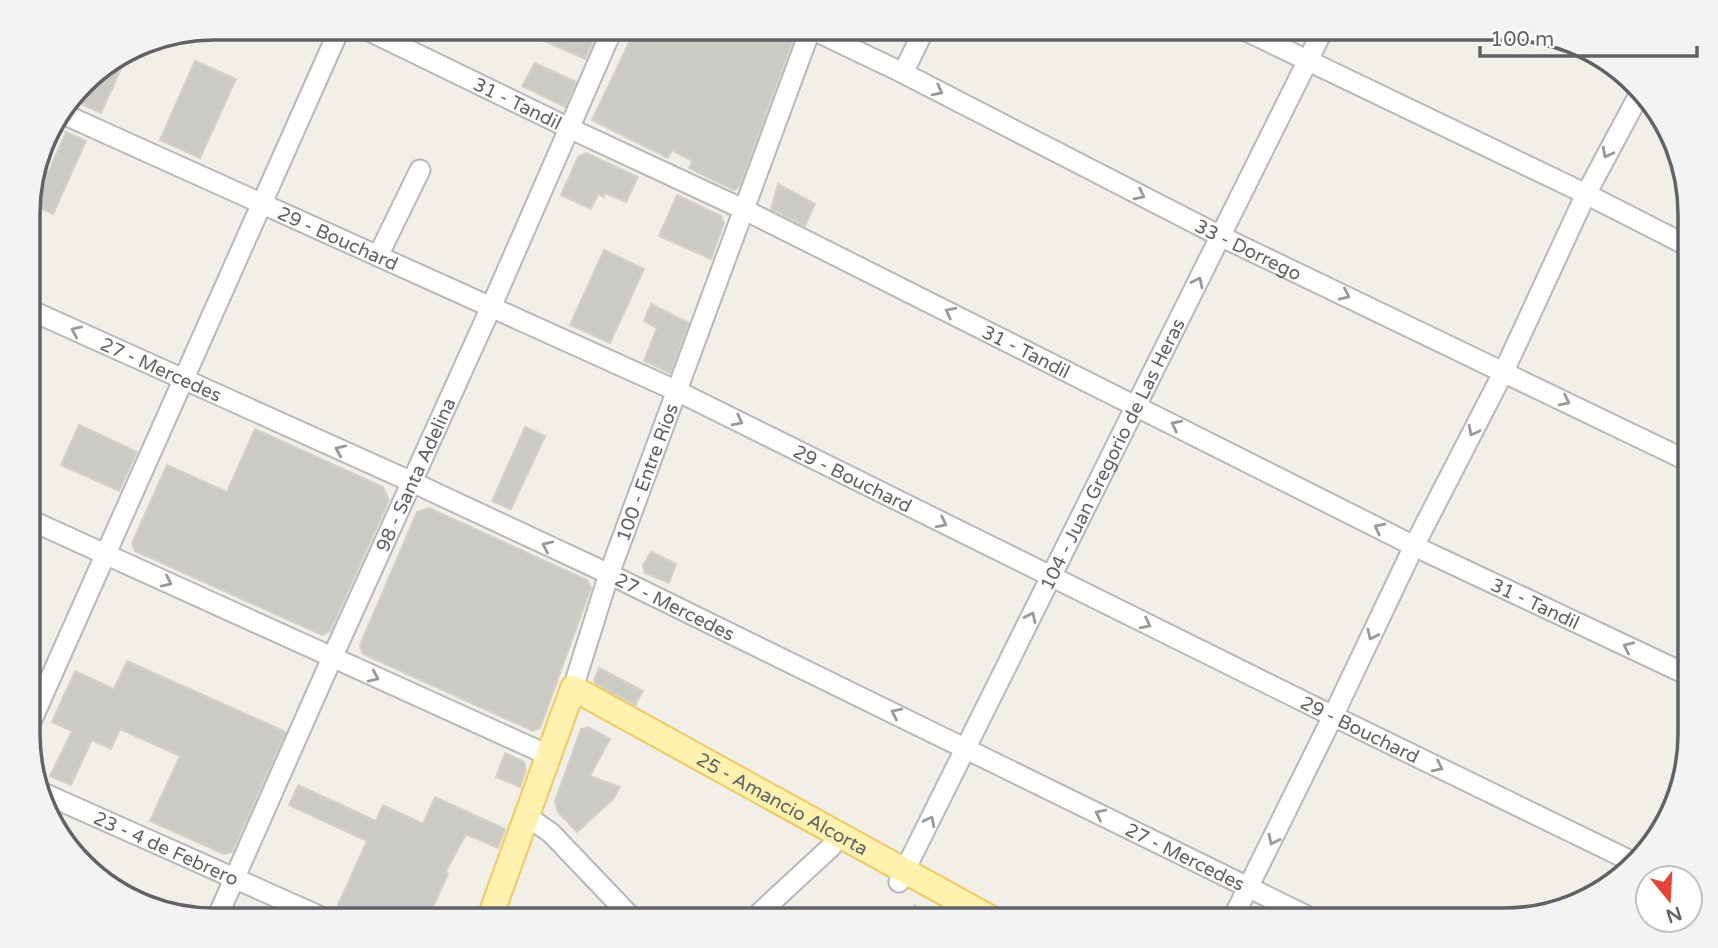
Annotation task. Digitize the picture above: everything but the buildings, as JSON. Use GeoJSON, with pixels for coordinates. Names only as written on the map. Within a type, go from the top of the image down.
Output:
{"type":"FeatureCollection","features":[{"type":"Feature","properties":{"kind":"main road","name":"100 - Entre Ríos"},"geometry":{"type":"LineString","coordinates":[[494,908],[570,695]]}},
{"type":"Feature","properties":{"kind":"main road"},"geometry":{"type":"LineString","coordinates":[[570,695],[835,841],[968,907]]}},
{"type":"Feature","properties":{"kind":"main road"},"geometry":{"type":"LineString","coordinates":[[902,876],[950,907]]}},
{"type":"Feature","properties":{"kind":"street"},"geometry":{"type":"LineString","coordinates":[[40,701],[335,40]]}},
{"type":"Feature","properties":{"kind":"street","name":"31 - Tandil"},"geometry":{"type":"LineString","coordinates":[[388,40],[746,210],[1414,545],[1677,670]]}},
{"type":"Feature","properties":{"kind":"street","name":"98 - Santa Adelina"},"geometry":{"type":"LineString","coordinates":[[221,908],[492,305],[608,40]]}},
{"type":"Feature","properties":{"kind":"street","name":"100 - Entre Ríos"},"geometry":{"type":"LineString","coordinates":[[570,695],[609,575],[746,210],[806,40]]}},
{"type":"Feature","properties":{"kind":"street","name":"33 - Dorrego"},"geometry":{"type":"LineString","coordinates":[[835,40],[1220,236],[1677,456]]}},
{"type":"Feature","properties":{"kind":"street"},"geometry":{"type":"LineString","coordinates":[[903,73],[919,40]]}},
{"type":"Feature","properties":{"kind":"street"},"geometry":{"type":"LineString","coordinates":[[1264,40],[1677,240]]}},
{"type":"Feature","properties":{"kind":"street","name":"104 - Juan Gregorio de Las Heras"},"geometry":{"type":"LineString","coordinates":[[902,876],[1318,40]]}},
{"type":"Feature","properties":{"kind":"street"},"geometry":{"type":"LineString","coordinates":[[1239,907],[1414,545],[1504,371],[1586,194],[1636,101]]}},
{"type":"Feature","properties":{"kind":"street","name":"29 - Bouchard"},"geometry":{"type":"LineString","coordinates":[[69,117],[261,205],[492,305],[677,391],[1626,858]]}},
{"type":"Feature","properties":{"kind":"street"},"geometry":{"type":"LineString","coordinates":[[378,256],[420,170]]}},
{"type":"Feature","properties":{"kind":"street","name":"27 - Mercedes"},"geometry":{"type":"LineString","coordinates":[[40,315],[412,482],[609,575],[1289,907]]}},
{"type":"Feature","properties":{"kind":"street"},"geometry":{"type":"LineString","coordinates":[[40,525],[548,755]]}},
{"type":"Feature","properties":{"kind":"street","name":"23 - 4 de Febrero"},"geometry":{"type":"LineString","coordinates":[[52,797],[301,908]]}},
{"type":"Feature","properties":{"kind":"street"},"geometry":{"type":"LineString","coordinates":[[528,817],[551,833],[622,908]]}},
{"type":"Feature","properties":{"kind":"street"},"geometry":{"type":"LineString","coordinates":[[765,908],[835,841]]}}]}
